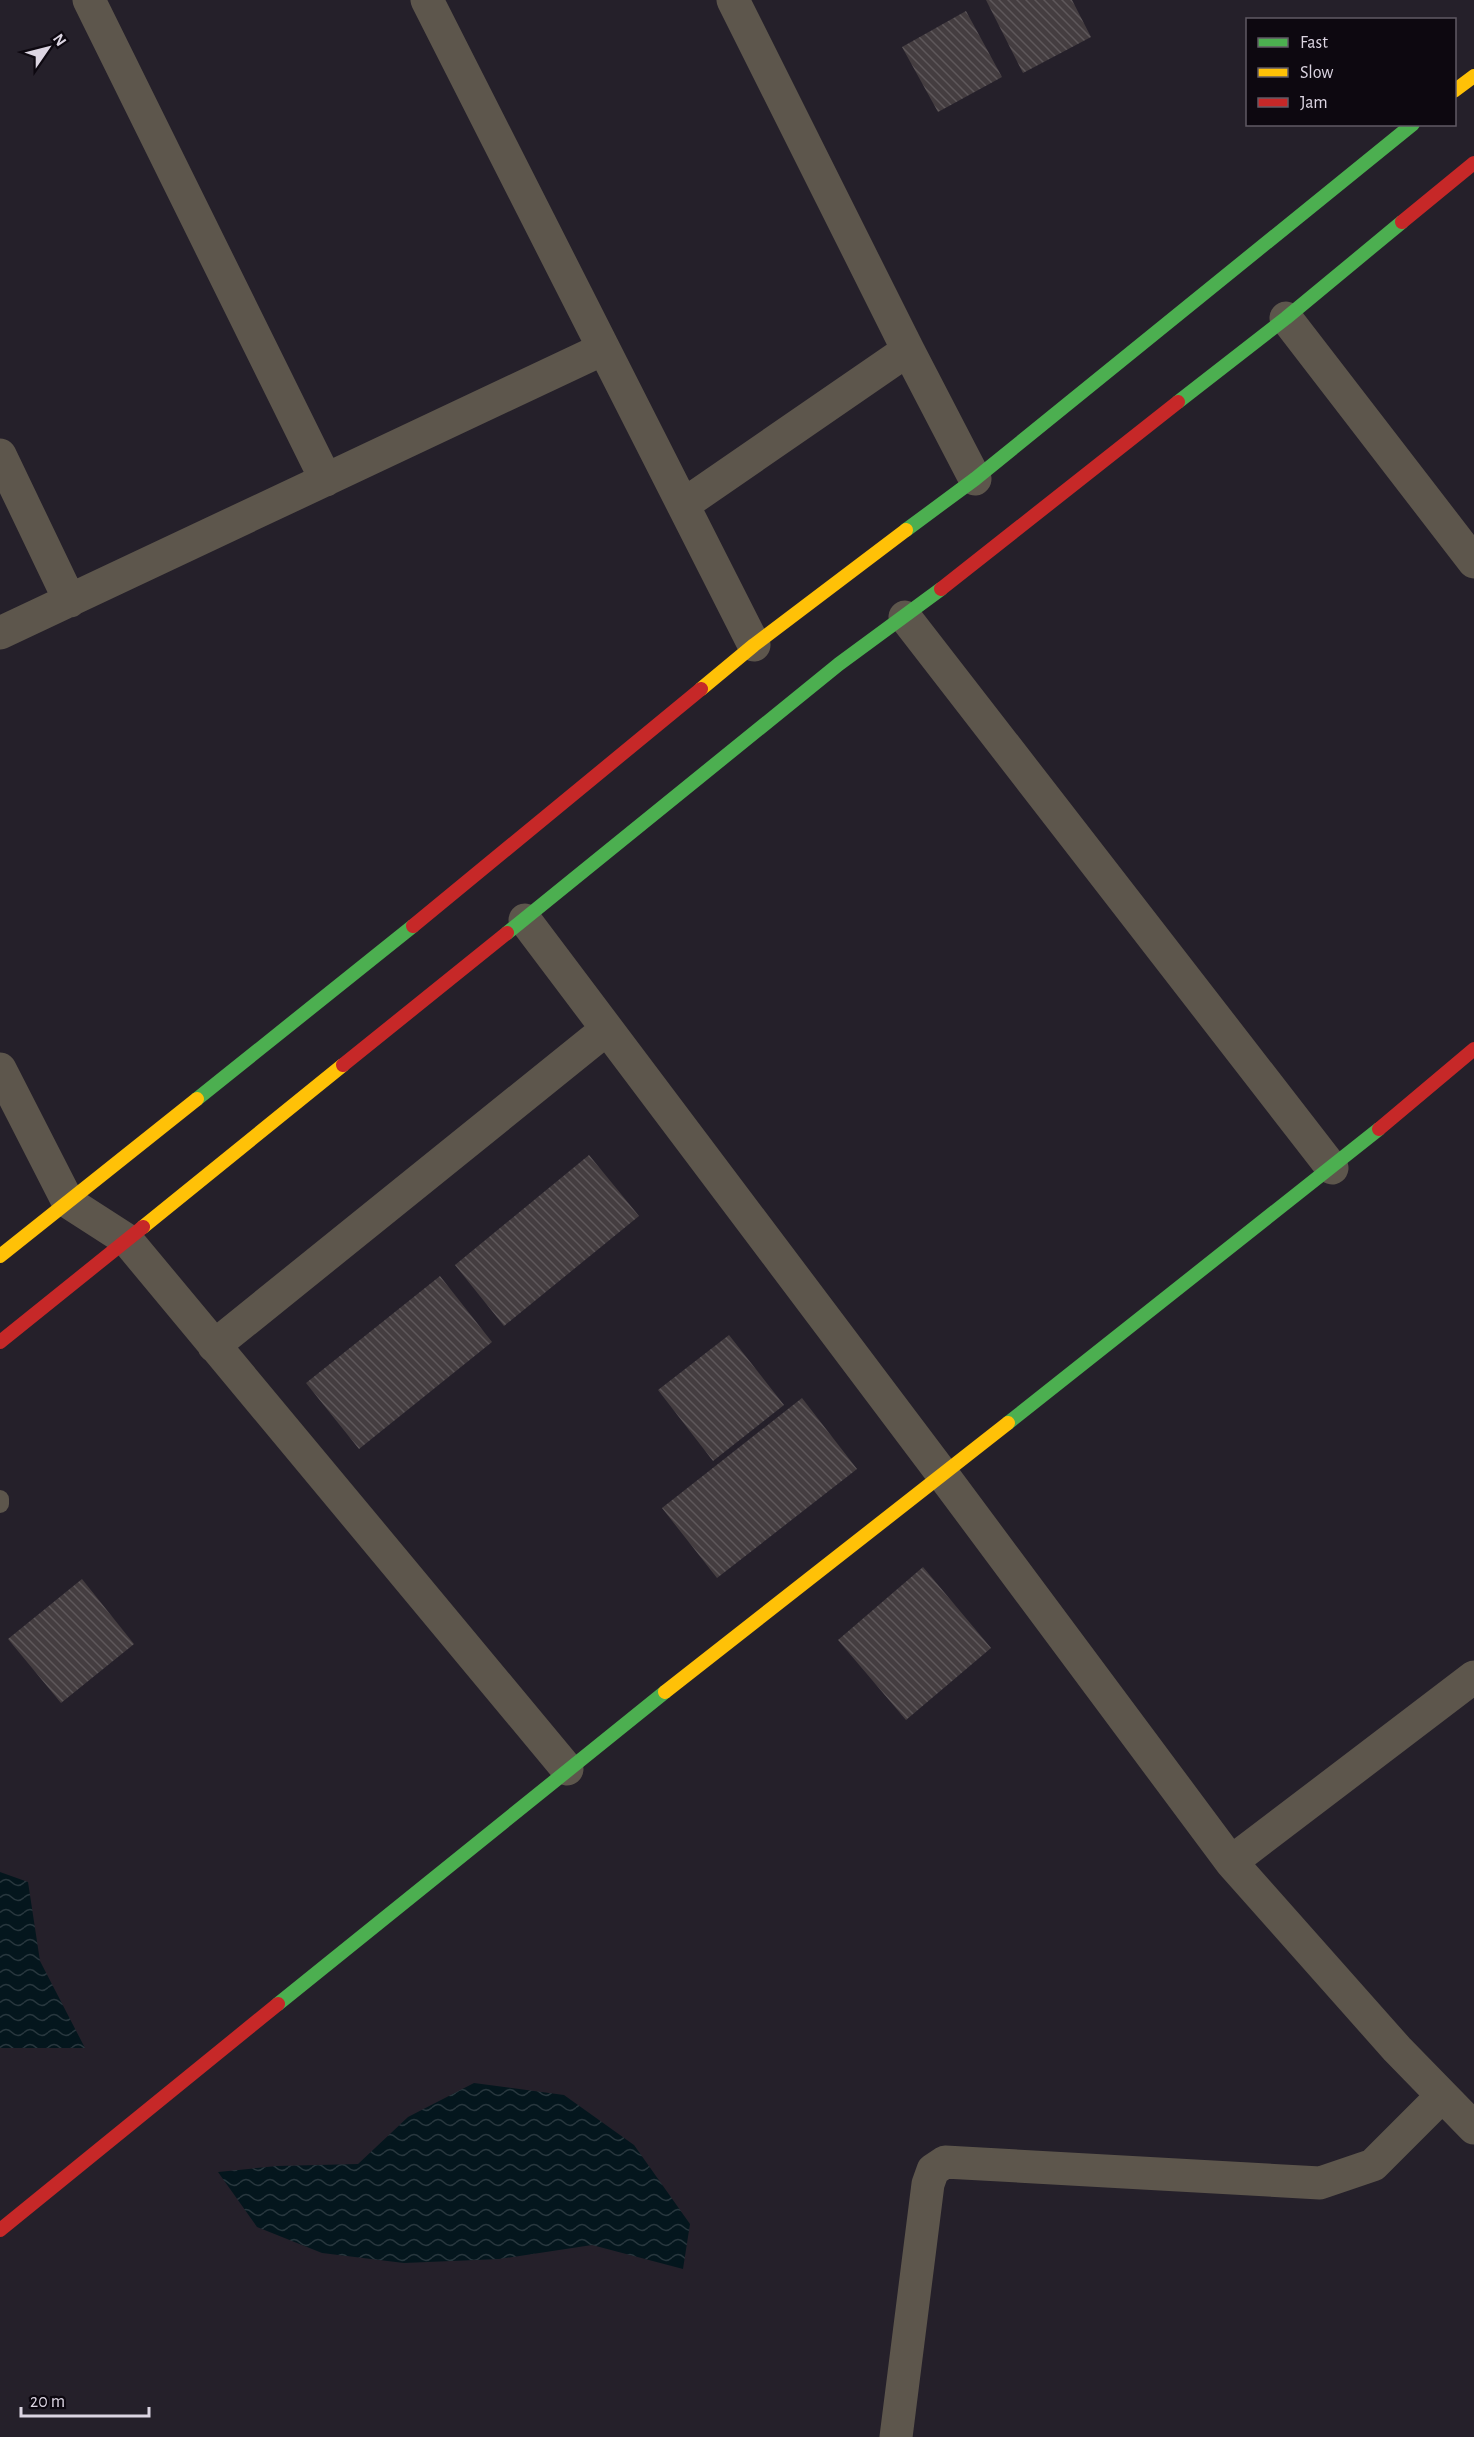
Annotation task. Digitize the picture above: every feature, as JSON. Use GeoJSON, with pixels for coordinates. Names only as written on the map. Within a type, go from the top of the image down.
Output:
{"type":"FeatureCollection","features":[{"type":"Feature","properties":{"kind":"main road"},"geometry":{"type":"LineString","coordinates":[[1456,91],[1474,76]]}},
{"type":"Feature","properties":{"kind":"main road"},"geometry":{"type":"LineString","coordinates":[[0,1256],[453,894],[754,645],[975,479],[1411,126]]}},
{"type":"Feature","properties":{"kind":"main road"},"geometry":{"type":"LineString","coordinates":[[0,1342],[839,664],[904,617],[1286,318],[1474,162]]}},
{"type":"Feature","properties":{"kind":"main road"},"geometry":{"type":"LineString","coordinates":[[0,2230],[567,1769],[1332,1167],[1474,1049]]}},
{"type":"Feature","properties":{"kind":"street"},"geometry":{"type":"LineString","coordinates":[[89,0],[326,480]]}},
{"type":"Feature","properties":{"kind":"street"},"geometry":{"type":"LineString","coordinates":[[427,0],[754,645]]}},
{"type":"Feature","properties":{"kind":"street"},"geometry":{"type":"LineString","coordinates":[[734,0],[908,350],[975,479]]}},
{"type":"Feature","properties":{"kind":"street"},"geometry":{"type":"LineString","coordinates":[[1286,318],[1474,562]]}},
{"type":"Feature","properties":{"kind":"street"},"geometry":{"type":"LineString","coordinates":[[0,633],[603,349]]}},
{"type":"Feature","properties":{"kind":"street"},"geometry":{"type":"LineString","coordinates":[[683,505],[908,350]]}},
{"type":"Feature","properties":{"kind":"street"},"geometry":{"type":"LineString","coordinates":[[0,455],[70,601]]}},
{"type":"Feature","properties":{"kind":"street"},"geometry":{"type":"LineString","coordinates":[[904,617],[1332,1167]]}},
{"type":"Feature","properties":{"kind":"street"},"geometry":{"type":"LineString","coordinates":[[525,920],[1231,1862],[1397,2049],[1474,2128]]}},
{"type":"Feature","properties":{"kind":"street"},"geometry":{"type":"LineString","coordinates":[[214,1346],[607,1029]]}},
{"type":"Feature","properties":{"kind":"street"},"geometry":{"type":"LineString","coordinates":[[0,1069],[68,1202],[126,1240],[567,1769]]}},
{"type":"Feature","properties":{"kind":"street"},"geometry":{"type":"LineString","coordinates":[[1231,1862],[1474,1677]]}},
{"type":"Feature","properties":{"kind":"street"},"geometry":{"type":"LineString","coordinates":[[896,2437],[928,2184],[933,2170],[945,2162],[1320,2183],[1373,2165],[1442,2096]]}},
{"type":"Feature","properties":{"kind":"water"},"geometry":{"type":"Polygon","coordinates":[[[0,1872],[28,1882],[40,1961],[85,2048],[0,2048],[0,1872]]]}},
{"type":"Feature","properties":{"kind":"water"},"geometry":{"type":"Polygon","coordinates":[[[474,2083],[564,2095],[634,2145],[690,2224],[683,2269],[592,2245],[499,2259],[404,2263],[322,2253],[257,2227],[218,2172],[277,2166],[358,2164],[408,2117],[474,2083]]]}},
{"type":"Feature","properties":{"kind":"building"},"geometry":{"type":"Polygon","coordinates":[[[986,0],[1072,0],[1091,37],[1023,73],[986,0]]]}},
{"type":"Feature","properties":{"kind":"building"},"geometry":{"type":"Polygon","coordinates":[[[966,11],[1002,77],[938,112],[902,47],[966,11]]]}},
{"type":"Feature","properties":{"kind":"building"},"geometry":{"type":"Polygon","coordinates":[[[589,1155],[639,1216],[504,1326],[455,1265],[589,1155]]]}},
{"type":"Feature","properties":{"kind":"building"},"geometry":{"type":"Polygon","coordinates":[[[440,1276],[492,1342],[359,1449],[306,1383],[440,1276]]]}},
{"type":"Feature","properties":{"kind":"building"},"geometry":{"type":"Polygon","coordinates":[[[729,1335],[784,1405],[713,1461],[658,1390],[729,1335]]]}},
{"type":"Feature","properties":{"kind":"building"},"geometry":{"type":"Polygon","coordinates":[[[802,1398],[857,1469],[717,1578],[662,1508],[802,1398]]]}},
{"type":"Feature","properties":{"kind":"building"},"geometry":{"type":"Polygon","coordinates":[[[923,1567],[991,1648],[906,1720],[838,1640],[923,1567]]]}},
{"type":"Feature","properties":{"kind":"building"},"geometry":{"type":"Polygon","coordinates":[[[82,1579],[134,1644],[61,1703],[8,1639],[82,1579]]]}},
{"type":"Feature","properties":{"kind":"traffic: fast"},"geometry":{"type":"LineString","coordinates":[[906,530],[975,479],[1411,126]]}},
{"type":"Feature","properties":{"kind":"traffic: fast"},"geometry":{"type":"LineString","coordinates":[[1178,402],[1286,318],[1402,222]]}},
{"type":"Feature","properties":{"kind":"traffic: fast"},"geometry":{"type":"LineString","coordinates":[[507,933],[839,664],[941,589]]}},
{"type":"Feature","properties":{"kind":"traffic: fast"},"geometry":{"type":"LineString","coordinates":[[197,1099],[413,926]]}},
{"type":"Feature","properties":{"kind":"traffic: fast"},"geometry":{"type":"LineString","coordinates":[[1008,1423],[1379,1129]]}},
{"type":"Feature","properties":{"kind":"traffic: fast"},"geometry":{"type":"LineString","coordinates":[[278,2004],[665,1692]]}},
{"type":"Feature","properties":{"kind":"traffic: slow"},"geometry":{"type":"LineString","coordinates":[[1456,90],[1474,76]]}},
{"type":"Feature","properties":{"kind":"traffic: slow"},"geometry":{"type":"LineString","coordinates":[[701,689],[754,645],[906,530]]}},
{"type":"Feature","properties":{"kind":"traffic: slow"},"geometry":{"type":"LineString","coordinates":[[143,1227],[343,1065]]}},
{"type":"Feature","properties":{"kind":"traffic: slow"},"geometry":{"type":"LineString","coordinates":[[0,1256],[197,1099]]}},
{"type":"Feature","properties":{"kind":"traffic: slow"},"geometry":{"type":"LineString","coordinates":[[665,1692],[1008,1423]]}},
{"type":"Feature","properties":{"kind":"traffic: jam"},"geometry":{"type":"LineString","coordinates":[[1402,222],[1474,163]]}},
{"type":"Feature","properties":{"kind":"traffic: jam"},"geometry":{"type":"LineString","coordinates":[[941,589],[1178,402]]}},
{"type":"Feature","properties":{"kind":"traffic: jam"},"geometry":{"type":"LineString","coordinates":[[413,926],[701,689]]}},
{"type":"Feature","properties":{"kind":"traffic: jam"},"geometry":{"type":"LineString","coordinates":[[343,1065],[507,933]]}},
{"type":"Feature","properties":{"kind":"traffic: jam"},"geometry":{"type":"LineString","coordinates":[[1379,1129],[1474,1049]]}},
{"type":"Feature","properties":{"kind":"traffic: jam"},"geometry":{"type":"LineString","coordinates":[[0,1342],[143,1227]]}},
{"type":"Feature","properties":{"kind":"traffic: jam"},"geometry":{"type":"LineString","coordinates":[[0,2230],[278,2004]]}}]}
